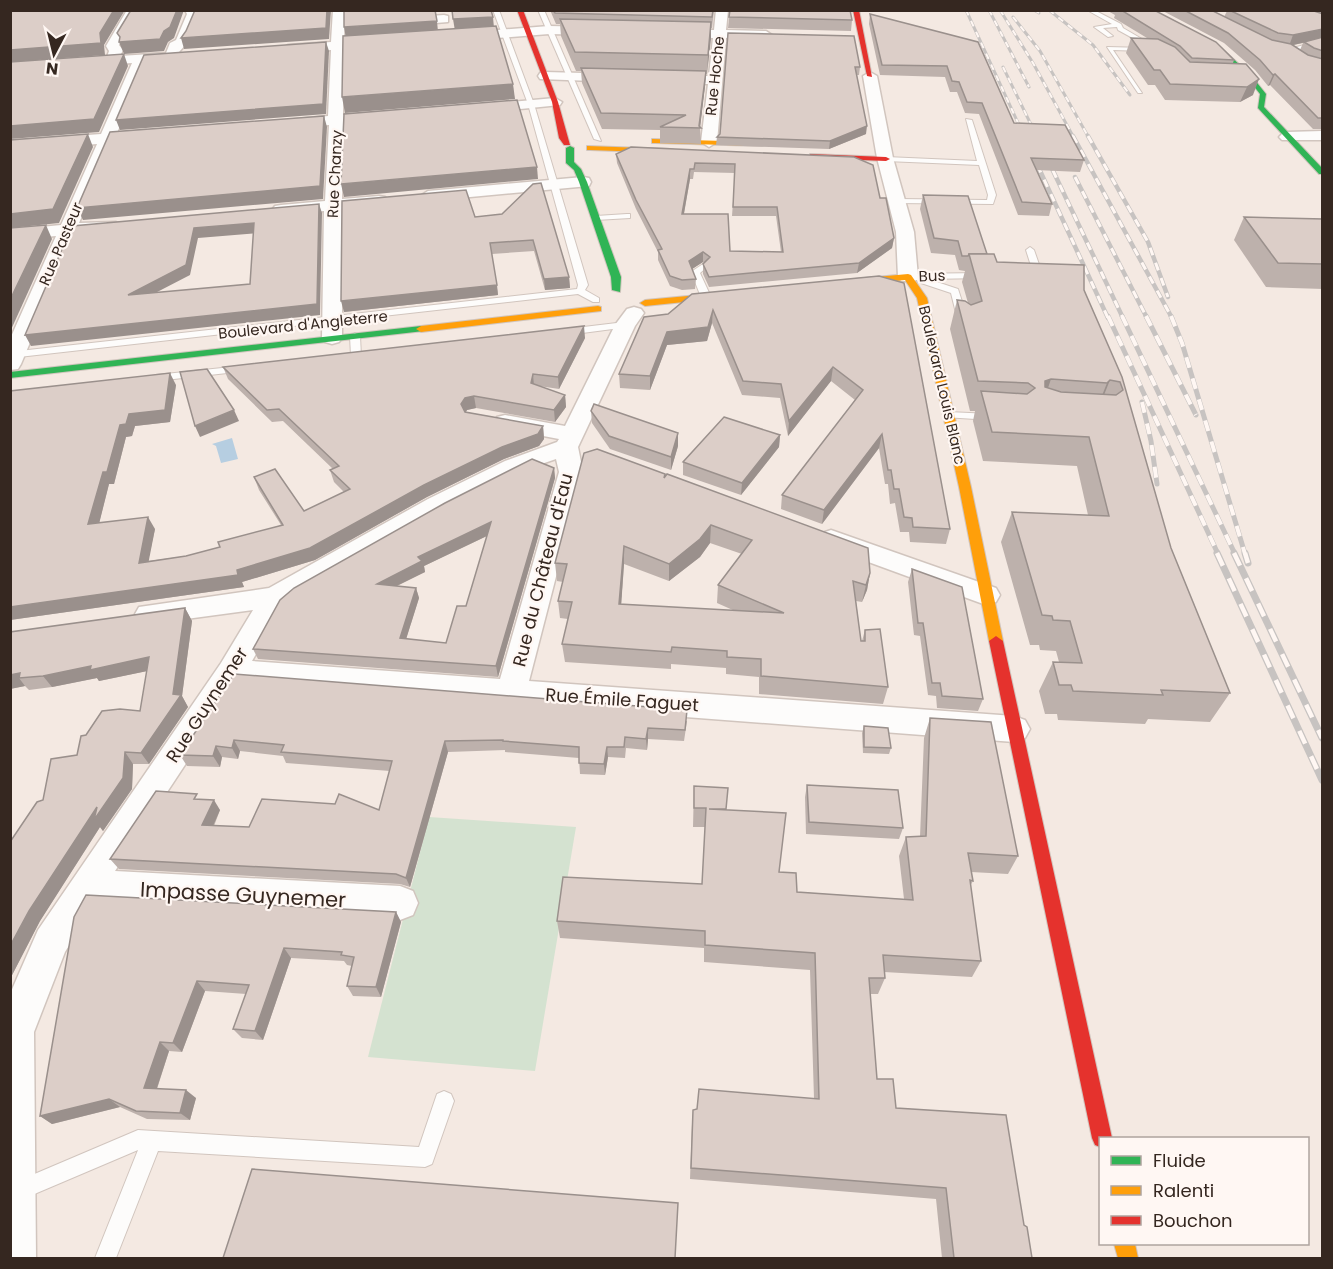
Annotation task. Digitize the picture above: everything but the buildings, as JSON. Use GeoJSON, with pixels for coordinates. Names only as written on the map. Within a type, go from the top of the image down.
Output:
{"type":"FeatureCollection","features":[{"type":"Feature","properties":{"kind":"street"},"geometry":{"type":"LineString","coordinates":[[112,61],[116,50],[112,46],[133,10]]}},
{"type":"Feature","properties":{"kind":"street"},"geometry":{"type":"LineString","coordinates":[[171,57],[175,46],[182,42],[193,14],[191,10]]}},
{"type":"Feature","properties":{"kind":"street","name":"Rue Chanzy"},"geometry":{"type":"LineString","coordinates":[[332,329],[333,205],[338,120],[335,114],[338,45],[342,26],[339,10]]}},
{"type":"Feature","properties":{"kind":"street"},"geometry":{"type":"LineString","coordinates":[[520,10],[555,102],[567,140],[570,163],[580,175],[616,277],[628,291]]}},
{"type":"Feature","properties":{"kind":"street","name":"Rue Hoche"},"geometry":{"type":"LineString","coordinates":[[709,142],[722,10]]}},
{"type":"Feature","properties":{"kind":"street","name":"Boulevard Louis Blanc"},"geometry":{"type":"LineString","coordinates":[[856,10],[857,37],[870,76],[885,153],[910,258],[908,277],[922,298],[1102,1137]]}},
{"type":"Feature","properties":{"kind":"street"},"geometry":{"type":"LineString","coordinates":[[1143,10],[1218,48],[1263,93],[1260,107],[1323,172]]}},
{"type":"Feature","properties":{"kind":"street"},"geometry":{"type":"LineString","coordinates":[[390,22],[444,15],[448,38],[549,30],[611,31]]}},
{"type":"Feature","properties":{"kind":"street"},"geometry":{"type":"LineString","coordinates":[[657,32],[776,35]]}},
{"type":"Feature","properties":{"kind":"street"},"geometry":{"type":"LineString","coordinates":[[275,50],[398,41]]}},
{"type":"Feature","properties":{"kind":"street"},"geometry":{"type":"LineString","coordinates":[[10,68],[193,56]]}},
{"type":"Feature","properties":{"kind":"street","name":"Rue Pasteur"},"geometry":{"type":"LineString","coordinates":[[12,362],[141,59]]}},
{"type":"Feature","properties":{"kind":"street"},"geometry":{"type":"LineString","coordinates":[[545,76],[715,80]]}},
{"type":"Feature","properties":{"kind":"street"},"geometry":{"type":"LineString","coordinates":[[469,109],[555,102]]}},
{"type":"Feature","properties":{"kind":"street"},"geometry":{"type":"LineString","coordinates":[[273,125],[399,115]]}},
{"type":"Feature","properties":{"kind":"street"},"geometry":{"type":"LineString","coordinates":[[10,146],[159,134]]}},
{"type":"Feature","properties":{"kind":"street"},"geometry":{"type":"LineString","coordinates":[[1287,137],[1323,136]]}},
{"type":"Feature","properties":{"kind":"street"},"geometry":{"type":"LineString","coordinates":[[567,140],[589,143],[709,142],[770,149],[589,143],[567,140]]}},
{"type":"Feature","properties":{"kind":"street"},"geometry":{"type":"LineString","coordinates":[[580,175],[589,143]]}},
{"type":"Feature","properties":{"kind":"street"},"geometry":{"type":"LineString","coordinates":[[805,145],[885,153]]}},
{"type":"Feature","properties":{"kind":"street"},"geometry":{"type":"LineString","coordinates":[[794,155],[885,153]]}},
{"type":"Feature","properties":{"kind":"street"},"geometry":{"type":"LineString","coordinates":[[415,197],[554,185],[580,175]]}},
{"type":"Feature","properties":{"kind":"street"},"geometry":{"type":"LineString","coordinates":[[261,212],[391,200]]}},
{"type":"Feature","properties":{"kind":"street"},"geometry":{"type":"LineString","coordinates":[[10,235],[132,224]]}},
{"type":"Feature","properties":{"kind":"street"},"geometry":{"type":"LineString","coordinates":[[835,284],[908,277]]}},
{"type":"Feature","properties":{"kind":"street"},"geometry":{"type":"LineString","coordinates":[[487,419],[576,445],[617,316],[644,297],[628,291],[604,293],[617,316]]}},
{"type":"Feature","properties":{"kind":"street","name":"Boulevard d'Angleterre"},"geometry":{"type":"LineString","coordinates":[[12,362],[332,329],[355,336],[617,316],[706,297],[743,293]]}},
{"type":"Feature","properties":{"kind":"street","name":"Rue Guynemer"},"geometry":{"type":"LineString","coordinates":[[13,1258],[12,1034],[51,942],[86,886],[231,671],[275,597],[437,504],[513,466],[576,445]]}},
{"type":"Feature","properties":{"kind":"street","name":"Rue du Château d'Eau"},"geometry":{"type":"LineString","coordinates":[[511,692],[571,472],[576,445]]}},
{"type":"Feature","properties":{"kind":"street"},"geometry":{"type":"LineString","coordinates":[[805,529],[986,594]]}},
{"type":"Feature","properties":{"kind":"street"},"geometry":{"type":"LineString","coordinates":[[125,618],[275,597]]}},
{"type":"Feature","properties":{"kind":"street","name":"Rue Émile Faguet"},"geometry":{"type":"LineString","coordinates":[[231,671],[1014,729]]}},
{"type":"Feature","properties":{"kind":"street","name":"Impasse Guynemer"},"geometry":{"type":"LineString","coordinates":[[86,886],[400,903]]}},
{"type":"Feature","properties":{"kind":"lane"},"geometry":{"type":"LineString","coordinates":[[496,10],[531,104],[583,285],[580,291]]}},
{"type":"Feature","properties":{"kind":"lane"},"geometry":{"type":"LineString","coordinates":[[1089,10],[1158,49],[1109,48],[1140,92]]}},
{"type":"Feature","properties":{"kind":"lane"},"geometry":{"type":"LineString","coordinates":[[545,12],[549,30],[569,76],[589,143]]}},
{"type":"Feature","properties":{"kind":"lane"},"geometry":{"type":"LineString","coordinates":[[1110,36],[1094,25],[1119,26]]}},
{"type":"Feature","properties":{"kind":"lane"},"geometry":{"type":"LineString","coordinates":[[1289,50],[1323,42]]}},
{"type":"Feature","properties":{"kind":"lane"},"geometry":{"type":"LineString","coordinates":[[1280,48],[1289,50],[1306,62],[1323,67]]}},
{"type":"Feature","properties":{"kind":"lane"},"geometry":{"type":"LineString","coordinates":[[538,57],[560,56]]}},
{"type":"Feature","properties":{"kind":"lane"},"geometry":{"type":"LineString","coordinates":[[898,201],[990,202],[992,195],[968,120]]}},
{"type":"Feature","properties":{"kind":"lane"},"geometry":{"type":"LineString","coordinates":[[885,153],[982,163]]}},
{"type":"Feature","properties":{"kind":"lane"},"geometry":{"type":"LineString","coordinates":[[596,218],[627,216]]}},
{"type":"Feature","properties":{"kind":"lane"},"geometry":{"type":"LineString","coordinates":[[1027,278],[1038,273],[1030,250]]}},
{"type":"Feature","properties":{"kind":"lane"},"geometry":{"type":"LineString","coordinates":[[702,267],[695,272],[706,297]]}},
{"type":"Feature","properties":{"kind":"lane"},"geometry":{"type":"LineString","coordinates":[[908,277],[955,291],[965,329]]}},
{"type":"Feature","properties":{"kind":"lane","name":"Bus"},"geometry":{"type":"LineString","coordinates":[[908,277],[992,277]]}},
{"type":"Feature","properties":{"kind":"lane"},"geometry":{"type":"LineString","coordinates":[[12,362],[332,329],[580,291],[617,316]]}},
{"type":"Feature","properties":{"kind":"lane"},"geometry":{"type":"LineString","coordinates":[[555,333],[617,316]]}},
{"type":"Feature","properties":{"kind":"lane"},"geometry":{"type":"LineString","coordinates":[[355,336],[356,356]]}},
{"type":"Feature","properties":{"kind":"lane"},"geometry":{"type":"LineString","coordinates":[[344,357],[368,354]]}},
{"type":"Feature","properties":{"kind":"lane"},"geometry":{"type":"LineString","coordinates":[[142,380],[249,368]]}},
{"type":"Feature","properties":{"kind":"lane"},"geometry":{"type":"LineString","coordinates":[[947,412],[1006,415]]}},
{"type":"Feature","properties":{"kind":"lane"},"geometry":{"type":"LineString","coordinates":[[14,1193],[138,1140],[425,1158],[444,1101]]}},
{"type":"Feature","properties":{"kind":"lane"},"geometry":{"type":"LineString","coordinates":[[106,1258],[152,1141]]}},
{"type":"Feature","properties":{"kind":"green space"},"geometry":{"type":"Polygon","coordinates":[[[429,817],[576,827],[535,1071],[368,1057],[429,817]]]}},
{"type":"Feature","properties":{"kind":"water"},"geometry":{"type":"Polygon","coordinates":[[[232,438],[238,459],[221,463],[216,446],[212,444],[232,438]]]}},
{"type":"Feature","properties":{"kind":"railway"},"geometry":{"type":"LineString","coordinates":[[966,10],[1025,138]]}},
{"type":"Feature","properties":{"kind":"railway"},"geometry":{"type":"LineString","coordinates":[[989,10],[1029,87]]}},
{"type":"Feature","properties":{"kind":"railway"},"geometry":{"type":"LineString","coordinates":[[1000,10],[1033,63],[1074,138]]}},
{"type":"Feature","properties":{"kind":"railway"},"geometry":{"type":"LineString","coordinates":[[1034,10],[1039,13]]}},
{"type":"Feature","properties":{"kind":"railway"},"geometry":{"type":"LineString","coordinates":[[1049,10],[1093,45],[1130,95]]}},
{"type":"Feature","properties":{"kind":"railway"},"geometry":{"type":"LineString","coordinates":[[1013,17],[1040,51],[1089,138]]}},
{"type":"Feature","properties":{"kind":"railway"},"geometry":{"type":"LineString","coordinates":[[1003,67],[1037,137]]}},
{"type":"Feature","properties":{"kind":"railway"},"geometry":{"type":"LineString","coordinates":[[1024,136],[1108,318]]}},
{"type":"Feature","properties":{"kind":"railway"},"geometry":{"type":"LineString","coordinates":[[1073,136],[1171,317]]}},
{"type":"Feature","properties":{"kind":"railway"},"geometry":{"type":"LineString","coordinates":[[1088,136],[1148,242],[1168,297]]}},
{"type":"Feature","properties":{"kind":"railway"},"geometry":{"type":"LineString","coordinates":[[1046,156],[1123,318]]}},
{"type":"Feature","properties":{"kind":"railway"},"geometry":{"type":"LineString","coordinates":[[1075,177],[1147,318]]}},
{"type":"Feature","properties":{"kind":"railway"},"geometry":{"type":"LineString","coordinates":[[1108,316],[1218,554]]}},
{"type":"Feature","properties":{"kind":"railway"},"geometry":{"type":"LineString","coordinates":[[1122,316],[1235,554]]}},
{"type":"Feature","properties":{"kind":"railway"},"geometry":{"type":"LineString","coordinates":[[1146,316],[1196,415]]}},
{"type":"Feature","properties":{"kind":"railway"},"geometry":{"type":"LineString","coordinates":[[1171,317],[1182,343],[1245,554]]}},
{"type":"Feature","properties":{"kind":"railway"},"geometry":{"type":"LineString","coordinates":[[1142,402],[1151,441],[1157,484]]}},
{"type":"Feature","properties":{"kind":"railway"},"geometry":{"type":"LineString","coordinates":[[1217,553],[1322,780]]}},
{"type":"Feature","properties":{"kind":"railway"},"geometry":{"type":"LineString","coordinates":[[1234,553],[1322,738]]}},
{"type":"Feature","properties":{"kind":"railway"},"geometry":{"type":"LineString","coordinates":[[1245,553],[1248,563]]}},
{"type":"Feature","properties":{"kind":"traffic: fast"},"geometry":{"type":"LineString","coordinates":[[1143,10],[1218,48],[1248,75],[1263,94],[1260,107],[1322,172]]}},
{"type":"Feature","properties":{"kind":"traffic: fast"},"geometry":{"type":"LineString","coordinates":[[570,148],[570,163],[577,169],[583,182],[616,277],[617,290]]}},
{"type":"Feature","properties":{"kind":"traffic: fast"},"geometry":{"type":"LineString","coordinates":[[10,375],[421,329]]}},
{"type":"Feature","properties":{"kind":"traffic: slow"},"geometry":{"type":"LineString","coordinates":[[655,141],[762,144]]}},
{"type":"Feature","properties":{"kind":"traffic: slow"},"geometry":{"type":"LineString","coordinates":[[590,148],[672,151]]}},
{"type":"Feature","properties":{"kind":"traffic: slow"},"geometry":{"type":"LineString","coordinates":[[844,283],[908,277],[922,298],[965,487],[996,641]]}},
{"type":"Feature","properties":{"kind":"traffic: slow"},"geometry":{"type":"LineString","coordinates":[[645,303],[730,295]]}},
{"type":"Feature","properties":{"kind":"traffic: slow"},"geometry":{"type":"LineString","coordinates":[[421,329],[598,309]]}},
{"type":"Feature","properties":{"kind":"traffic: slow"},"geometry":{"type":"LineString","coordinates":[[1125,1245],[1128,1258]]}},
{"type":"Feature","properties":{"kind":"traffic: jam"},"geometry":{"type":"LineString","coordinates":[[520,10],[555,102],[563,138],[567,143]]}},
{"type":"Feature","properties":{"kind":"traffic: jam"},"geometry":{"type":"LineString","coordinates":[[856,10],[870,76]]}},
{"type":"Feature","properties":{"kind":"traffic: jam"},"geometry":{"type":"LineString","coordinates":[[813,156],[886,159]]}},
{"type":"Feature","properties":{"kind":"traffic: jam"},"geometry":{"type":"LineString","coordinates":[[996,641],[1102,1137]]}}]}
